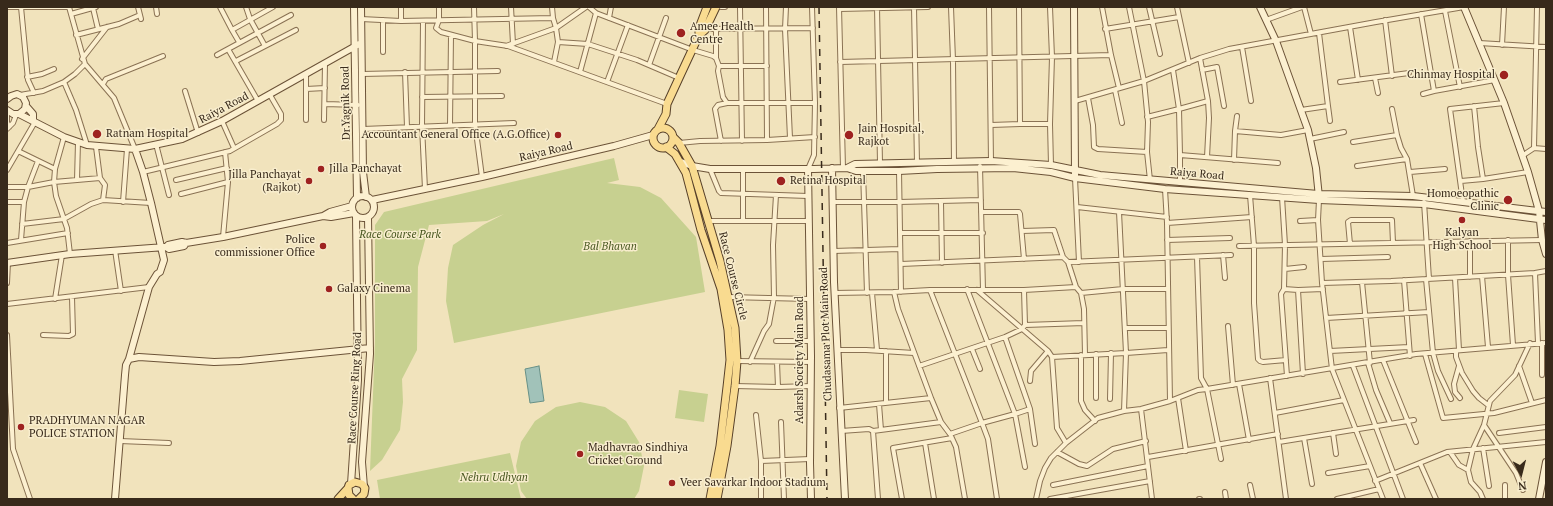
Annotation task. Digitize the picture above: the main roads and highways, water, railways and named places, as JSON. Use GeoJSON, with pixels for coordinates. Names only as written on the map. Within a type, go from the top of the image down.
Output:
{"type":"FeatureCollection","features":[{"type":"Feature","properties":{"kind":"main road"},"geometry":{"type":"LineString","coordinates":[[666,114],[656,132],[654,142],[656,146],[661,148],[666,147],[672,142],[672,134],[666,114],[667,104],[693,50],[707,7]]}},
{"type":"Feature","properties":{"kind":"main road"},"geometry":{"type":"LineString","coordinates":[[699,35],[705,29],[716,7]]}},
{"type":"Feature","properties":{"kind":"main road"},"geometry":{"type":"LineString","coordinates":[[656,132],[666,129],[672,134]]}},
{"type":"Feature","properties":{"kind":"main road","name":"Race Course Circle"},"geometry":{"type":"LineString","coordinates":[[672,134],[692,166],[720,261],[726,297],[730,360],[720,446],[710,499]]}},
{"type":"Feature","properties":{"kind":"main road","name":"Race Course Circle"},"geometry":{"type":"LineString","coordinates":[[666,147],[675,154],[686,173],[701,230],[726,297],[735,328],[737,361],[735,386],[727,446],[717,499]]}},
{"type":"Feature","properties":{"kind":"main road"},"geometry":{"type":"LineString","coordinates":[[338,499],[349,486],[355,482],[359,482],[363,495]]}},
{"type":"Feature","properties":{"kind":"main road"},"geometry":{"type":"LineString","coordinates":[[349,486],[349,495],[353,499]]}},
{"type":"Feature","properties":{"kind":"water"},"geometry":{"type":"Polygon","coordinates":[[[539,366],[544,401],[530,403],[525,369],[539,366]]]}},
{"type":"Feature","properties":{"kind":"railway"},"geometry":{"type":"LineString","coordinates":[[819,7],[827,499]]}},
{"type":"Feature","properties":{"kind":"place","name":"Amee Health Centre"},"geometry":{"type":"Point","coordinates":[681,33]}},
{"type":"Feature","properties":{"kind":"place","name":"Chinmay Hospital"},"geometry":{"type":"Point","coordinates":[1504,75]}},
{"type":"Feature","properties":{"kind":"place","name":"Ratnam Hospital"},"geometry":{"type":"Point","coordinates":[97,134]}},
{"type":"Feature","properties":{"kind":"place","name":"Accountant General Office (A.G.Office)"},"geometry":{"type":"Point","coordinates":[558,135]}},
{"type":"Feature","properties":{"kind":"place","name":"Jain Hospital, Rajkot"},"geometry":{"type":"Point","coordinates":[849,135]}},
{"type":"Feature","properties":{"kind":"place","name":"Jilla Panchayat"},"geometry":{"type":"Point","coordinates":[321,169]}},
{"type":"Feature","properties":{"kind":"place","name":"Jilla Panchayat (Rajkot)"},"geometry":{"type":"Point","coordinates":[309,181]}},
{"type":"Feature","properties":{"kind":"place","name":"Retina Hospital"},"geometry":{"type":"Point","coordinates":[781,181]}},
{"type":"Feature","properties":{"kind":"place","name":"Homoeopathic Clinic"},"geometry":{"type":"Point","coordinates":[1508,200]}},
{"type":"Feature","properties":{"kind":"place","name":"Kalyan High School"},"geometry":{"type":"Point","coordinates":[1462,220]}},
{"type":"Feature","properties":{"kind":"place","name":"Police commissioner Office"},"geometry":{"type":"Point","coordinates":[323,246]}},
{"type":"Feature","properties":{"kind":"place","name":"Galaxy Cinema"},"geometry":{"type":"Point","coordinates":[329,289]}},
{"type":"Feature","properties":{"kind":"place","name":"PRADHYUMAN NAGAR POLICE STATION"},"geometry":{"type":"Point","coordinates":[21,427]}},
{"type":"Feature","properties":{"kind":"place","name":"Madhavrao Sindhiya Cricket Ground"},"geometry":{"type":"Point","coordinates":[580,454]}},
{"type":"Feature","properties":{"kind":"place","name":"Veer Savarkar Indoor Stadium"},"geometry":{"type":"Point","coordinates":[672,483]}},
{"type":"Feature","properties":{"kind":"park label","name":"Race Course Park"},"geometry":{"type":"Point","coordinates":[400,235]}},
{"type":"Feature","properties":{"kind":"park label","name":"Bal Bhavan"},"geometry":{"type":"Point","coordinates":[610,247]}},
{"type":"Feature","properties":{"kind":"park label","name":"Nehru Udhyan"},"geometry":{"type":"Point","coordinates":[494,478]}}]}
